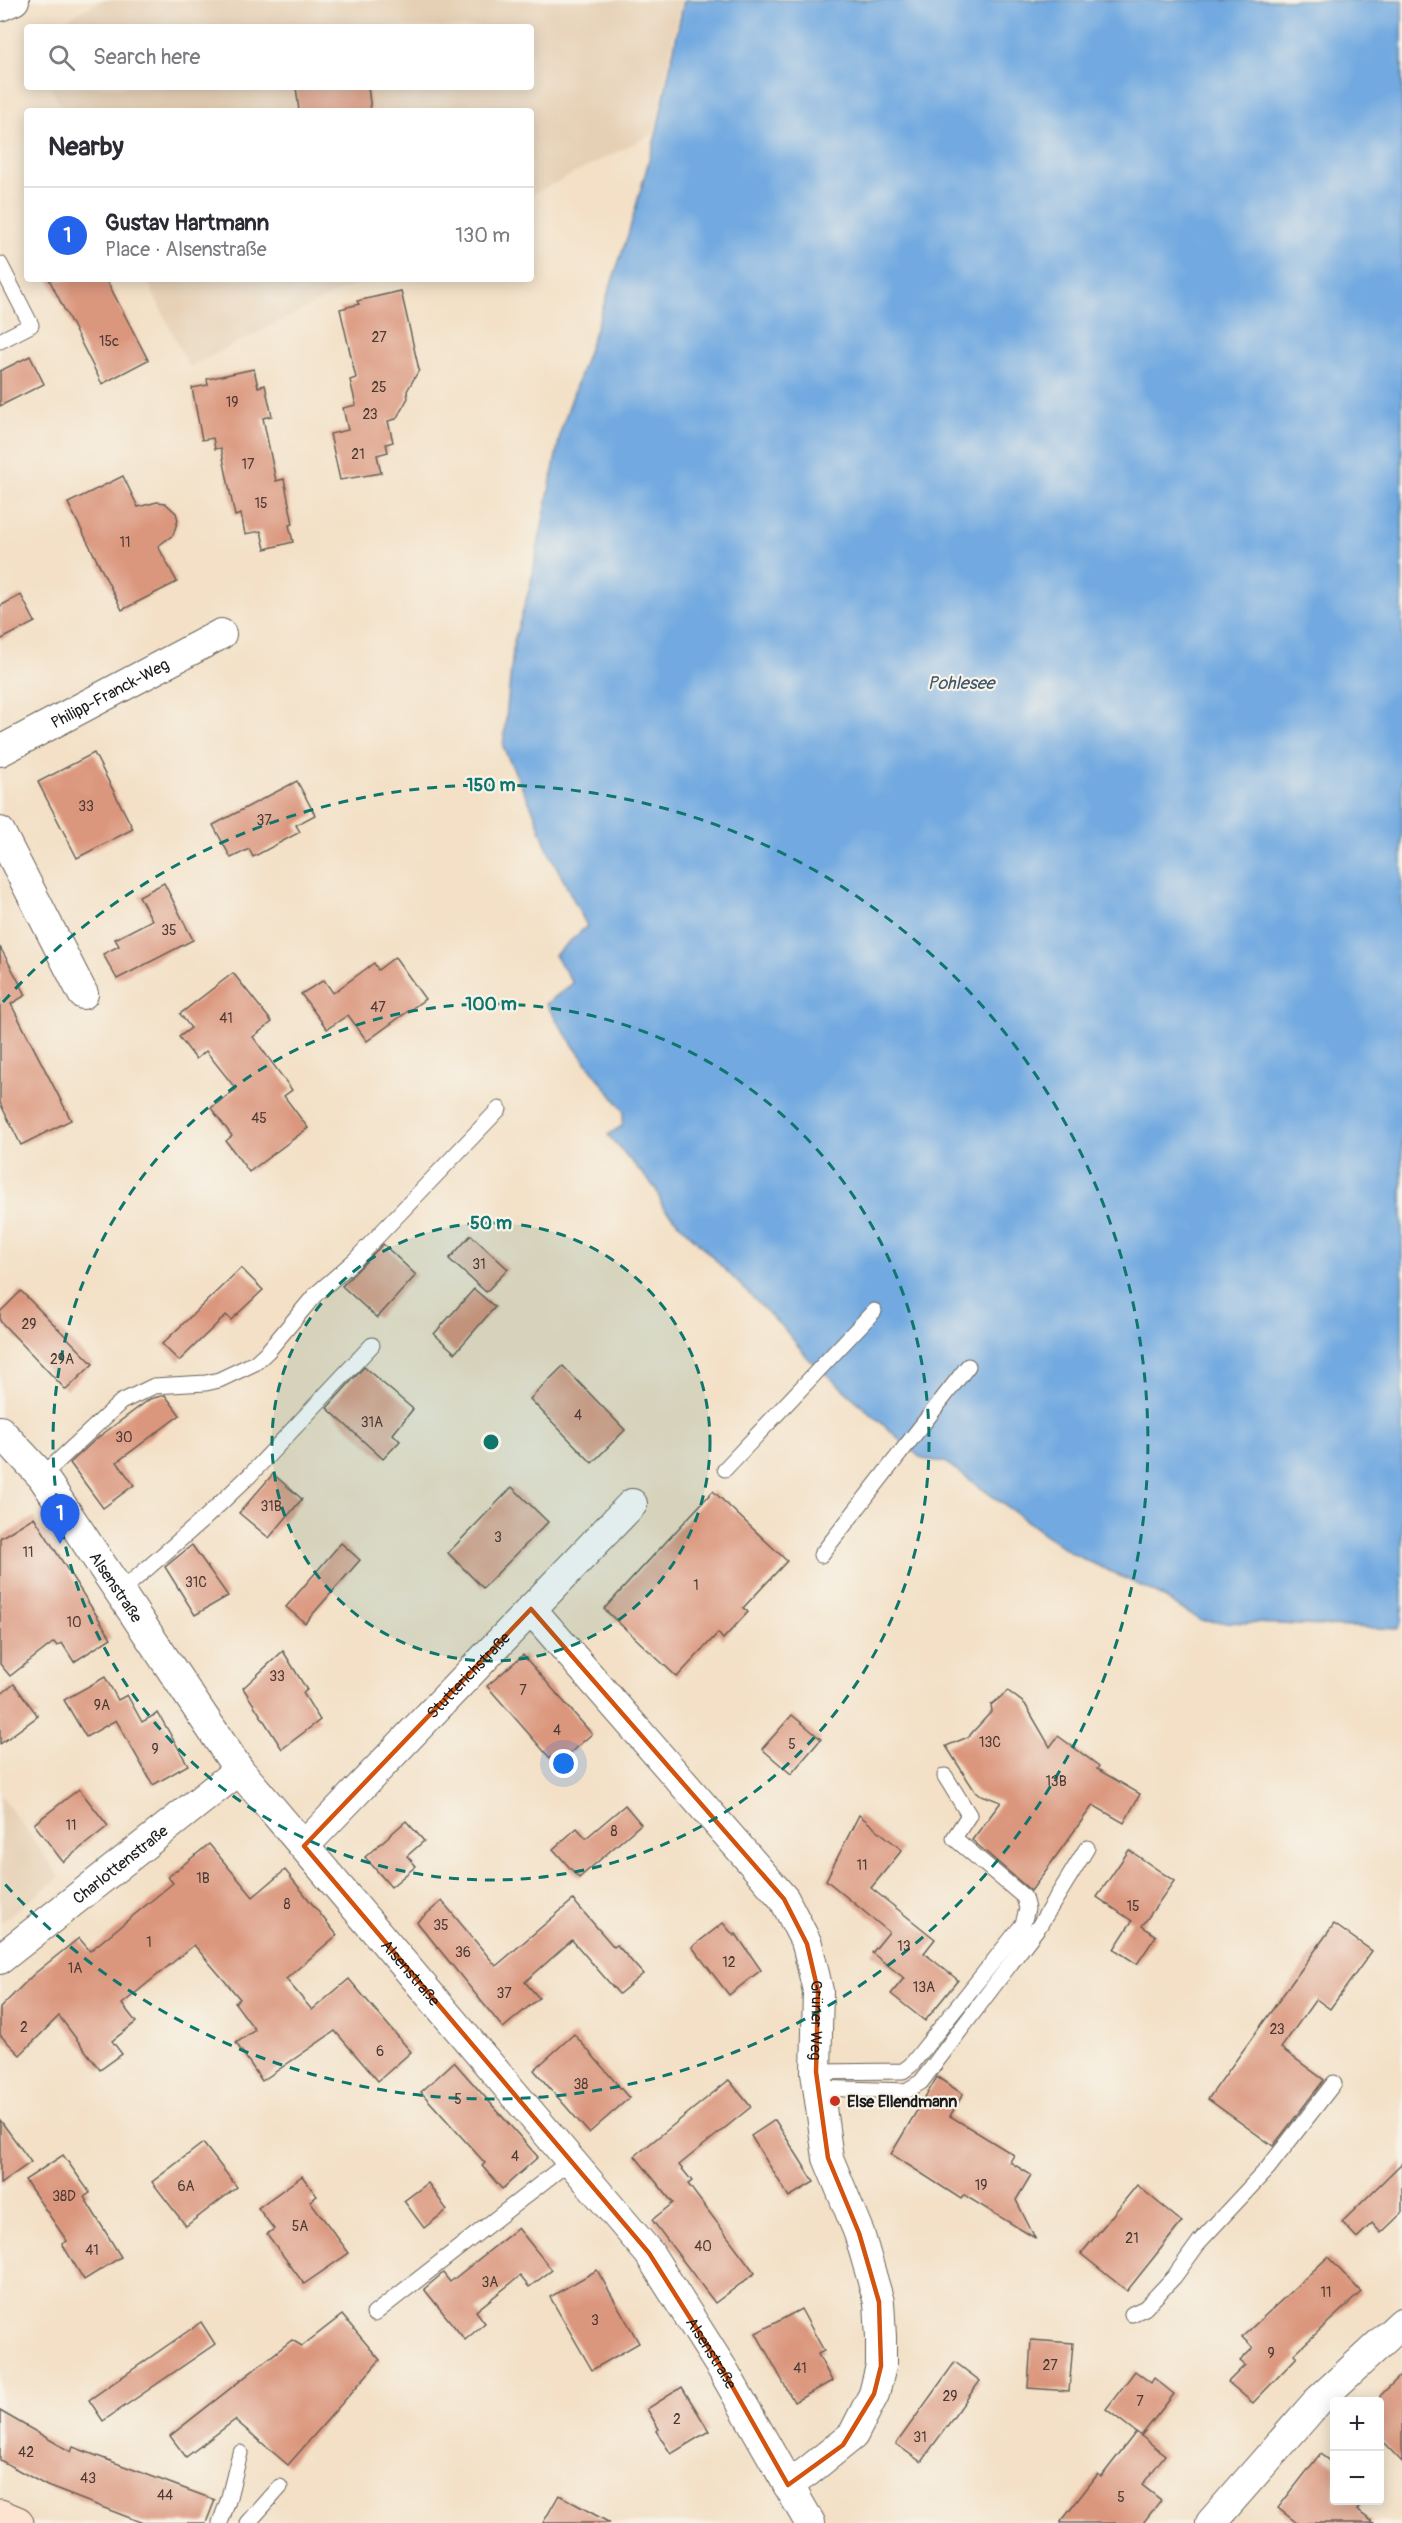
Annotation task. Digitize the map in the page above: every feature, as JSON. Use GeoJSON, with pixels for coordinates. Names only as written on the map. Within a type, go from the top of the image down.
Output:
{"type":"FeatureCollection","features":[{"type":"Feature","properties":{"kind":"street"},"geometry":{"type":"LineString","coordinates":[[0,6],[14,0]]}},
{"type":"Feature","properties":{"kind":"street","name":"Philipp-Franck-Weg"},"geometry":{"type":"LineString","coordinates":[[0,751],[221,634]]}},
{"type":"Feature","properties":{"kind":"street"},"geometry":{"type":"LineString","coordinates":[[0,832],[83,994]]}},
{"type":"Feature","properties":{"kind":"street","name":"Alsenstraße"},"geometry":{"type":"LineString","coordinates":[[0,1431],[42,1476],[239,1770],[649,2253],[723,2370],[810,2523]]}},
{"type":"Feature","properties":{"kind":"street","name":"Stutterichstraße"},"geometry":{"type":"LineString","coordinates":[[304,1846],[632,1504]]}},
{"type":"Feature","properties":{"kind":"street","name":"Grüner Weg"},"geometry":{"type":"LineString","coordinates":[[531,1609],[784,1899],[807,1944],[818,1991],[817,2080],[828,2158],[859,2233],[879,2302],[881,2366],[874,2394],[853,2434],[816,2466],[788,2486]]}},
{"type":"Feature","properties":{"kind":"street","name":"Charlottenstraße"},"geometry":{"type":"LineString","coordinates":[[0,1959],[239,1770]]}},
{"type":"Feature","properties":{"kind":"street"},"geometry":{"type":"LineString","coordinates":[[1211,2523],[1317,2402],[1402,2323]]}},
{"type":"Feature","properties":{"kind":"street"},"geometry":{"type":"LineString","coordinates":[[0,2516],[17,2523]]}},
{"type":"Feature","properties":{"kind":"lane"},"geometry":{"type":"LineString","coordinates":[[0,264],[31,325],[0,341]]}},
{"type":"Feature","properties":{"kind":"lane"},"geometry":{"type":"LineString","coordinates":[[42,1476],[121,1402],[132,1395],[154,1386],[219,1380],[255,1363],[315,1296],[354,1261],[499,1109]]}},
{"type":"Feature","properties":{"kind":"lane"},"geometry":{"type":"LineString","coordinates":[[725,1469],[874,1311]]}},
{"type":"Feature","properties":{"kind":"lane"},"geometry":{"type":"LineString","coordinates":[[120,1592],[205,1518],[250,1474],[372,1345]]}},
{"type":"Feature","properties":{"kind":"lane"},"geometry":{"type":"LineString","coordinates":[[822,1555],[968,1366]]}},
{"type":"Feature","properties":{"kind":"lane"},"geometry":{"type":"LineString","coordinates":[[817,2080],[903,2071],[911,2065],[1023,1923],[1027,1909],[1024,1897],[954,1838],[969,1815],[945,1776]]}},
{"type":"Feature","properties":{"kind":"lane"},"geometry":{"type":"LineString","coordinates":[[817,2080],[906,2091],[921,2082],[1039,1926],[1087,1848]]}},
{"type":"Feature","properties":{"kind":"lane"},"geometry":{"type":"LineString","coordinates":[[1132,2314],[1145,2308],[1174,2277],[1200,2241],[1268,2168],[1334,2083]]}},
{"type":"Feature","properties":{"kind":"lane"},"geometry":{"type":"LineString","coordinates":[[374,2314],[570,2162]]}},
{"type":"Feature","properties":{"kind":"lane"},"geometry":{"type":"LineString","coordinates":[[220,2523],[240,2453]]}},
{"type":"Feature","properties":{"kind":"lane"},"geometry":{"type":"LineString","coordinates":[[248,2523],[280,2487]]}},
{"type":"Feature","properties":{"kind":"highlighted area"},"geometry":{"type":"Polygon","coordinates":[[[531,1609],[784,1899],[807,1944],[818,1991],[816,2072],[828,2158],[859,2233],[879,2302],[881,2366],[874,2394],[843,2445],[788,2485],[723,2370],[649,2253],[304,1846],[531,1609]]]}},
{"type":"Feature","properties":{"kind":"shaded area"},"geometry":{"type":"Polygon","coordinates":[[[103,0],[681,0],[653,134],[534,194],[534,108],[62,108],[52,90],[534,90],[534,24],[57,24],[103,0]]]}},
{"type":"Feature","properties":{"kind":"shaded area"},"geometry":{"type":"Polygon","coordinates":[[[147,282],[358,282],[189,367],[147,282]]]}},
{"type":"Feature","properties":{"kind":"shaded area"},"geometry":{"type":"Polygon","coordinates":[[[0,1794],[60,1877],[0,1923],[0,1794]]]}},
{"type":"Feature","properties":{"kind":"water","name":"Pohlesee"},"geometry":{"type":"Polygon","coordinates":[[[684,0],[1402,0],[1402,1621],[1398,1629],[1201,1621],[1158,1594],[1071,1553],[945,1462],[922,1459],[808,1358],[787,1332],[663,1207],[656,1189],[608,1135],[622,1126],[624,1111],[575,1048],[546,1004],[573,983],[555,955],[587,926],[547,848],[534,812],[503,747],[514,641],[530,587],[561,430],[628,235],[656,135],[684,0]]]}},
{"type":"Feature","properties":{"kind":"building"},"geometry":{"type":"Polygon","coordinates":[[[296,90],[368,90],[371,108],[299,108],[296,90]]]}},
{"type":"Feature","properties":{"kind":"building"},"geometry":{"type":"Polygon","coordinates":[[[51,282],[108,282],[148,360],[102,384],[51,282]]]}},
{"type":"Feature","properties":{"kind":"building"},"geometry":{"type":"Polygon","coordinates":[[[401,291],[419,370],[407,391],[408,398],[396,419],[388,421],[393,442],[386,444],[388,452],[377,455],[381,473],[340,480],[330,434],[348,430],[343,408],[356,405],[350,380],[356,378],[340,309],[359,304],[357,301],[401,291]]]}},
{"type":"Feature","properties":{"kind":"building"},"geometry":{"type":"Polygon","coordinates":[[[30,356],[44,384],[0,406],[0,371],[30,356]]]}},
{"type":"Feature","properties":{"kind":"building"},"geometry":{"type":"Polygon","coordinates":[[[254,369],[258,387],[265,385],[272,416],[263,418],[276,481],[284,479],[293,524],[289,525],[293,542],[265,549],[261,531],[245,534],[241,514],[235,516],[221,448],[215,449],[213,438],[202,440],[192,388],[208,385],[207,379],[254,369]]]}},
{"type":"Feature","properties":{"kind":"building"},"geometry":{"type":"Polygon","coordinates":[[[123,476],[138,507],[157,502],[165,503],[176,513],[178,520],[173,535],[158,546],[177,582],[122,610],[68,503],[123,476]]]}},
{"type":"Feature","properties":{"kind":"building"},"geometry":{"type":"Polygon","coordinates":[[[21,595],[35,622],[0,640],[0,606],[21,595]]]}},
{"type":"Feature","properties":{"kind":"building"},"geometry":{"type":"Polygon","coordinates":[[[94,753],[133,829],[77,858],[38,782],[94,753]]]}},
{"type":"Feature","properties":{"kind":"building"},"geometry":{"type":"Polygon","coordinates":[[[297,781],[315,815],[296,825],[300,832],[253,857],[249,849],[231,858],[213,825],[297,781]]]}},
{"type":"Feature","properties":{"kind":"building"},"geometry":{"type":"Polygon","coordinates":[[[164,883],[193,940],[117,979],[103,954],[119,946],[115,939],[152,920],[139,896],[164,883]]]}},
{"type":"Feature","properties":{"kind":"building"},"geometry":{"type":"Polygon","coordinates":[[[0,947],[26,995],[11,1004],[71,1120],[21,1145],[0,1103],[0,947]]]}},
{"type":"Feature","properties":{"kind":"building"},"geometry":{"type":"Polygon","coordinates":[[[395,957],[425,999],[367,1041],[348,1015],[327,1029],[301,994],[324,980],[333,993],[374,963],[378,970],[395,957]]]}},
{"type":"Feature","properties":{"kind":"building"},"geometry":{"type":"Polygon","coordinates":[[[233,973],[272,1022],[253,1037],[292,1090],[284,1096],[308,1128],[249,1172],[226,1141],[232,1136],[211,1108],[236,1089],[206,1051],[196,1059],[179,1037],[191,1028],[180,1014],[233,973]]]}},
{"type":"Feature","properties":{"kind":"building"},"geometry":{"type":"Polygon","coordinates":[[[471,1235],[508,1269],[486,1292],[449,1259],[471,1235]]]}},
{"type":"Feature","properties":{"kind":"building"},"geometry":{"type":"Polygon","coordinates":[[[383,1244],[416,1275],[377,1318],[342,1286],[383,1244]]]}},
{"type":"Feature","properties":{"kind":"building"},"geometry":{"type":"Polygon","coordinates":[[[241,1268],[263,1290],[231,1320],[226,1315],[179,1361],[162,1344],[241,1268]]]}},
{"type":"Feature","properties":{"kind":"building"},"geometry":{"type":"Polygon","coordinates":[[[474,1289],[495,1307],[455,1353],[434,1334],[474,1289]]]}},
{"type":"Feature","properties":{"kind":"building"},"geometry":{"type":"Polygon","coordinates":[[[21,1291],[93,1364],[66,1390],[0,1321],[0,1312],[21,1291]]]}},
{"type":"Feature","properties":{"kind":"building"},"geometry":{"type":"Polygon","coordinates":[[[563,1366],[625,1430],[592,1463],[530,1399],[563,1366]]]}},
{"type":"Feature","properties":{"kind":"building"},"geometry":{"type":"Polygon","coordinates":[[[364,1367],[413,1409],[393,1434],[400,1441],[383,1459],[327,1408],[364,1367]]]}},
{"type":"Feature","properties":{"kind":"building"},"geometry":{"type":"Polygon","coordinates":[[[165,1395],[180,1415],[117,1462],[134,1485],[103,1508],[70,1463],[96,1439],[150,1399],[165,1395]]]}},
{"type":"Feature","properties":{"kind":"building"},"geometry":{"type":"Polygon","coordinates":[[[273,1474],[302,1499],[269,1538],[239,1513],[273,1474]]]}},
{"type":"Feature","properties":{"kind":"building"},"geometry":{"type":"Polygon","coordinates":[[[512,1487],[548,1522],[483,1588],[448,1553],[512,1487]]]}},
{"type":"Feature","properties":{"kind":"building"},"geometry":{"type":"Polygon","coordinates":[[[713,1491],[787,1561],[743,1608],[748,1612],[723,1639],[718,1633],[677,1677],[604,1609],[713,1491]]]}},
{"type":"Feature","properties":{"kind":"building"},"geometry":{"type":"Polygon","coordinates":[[[34,1517],[111,1638],[74,1662],[62,1643],[57,1646],[54,1642],[10,1676],[0,1664],[0,1538],[34,1517]]]}},
{"type":"Feature","properties":{"kind":"building"},"geometry":{"type":"Polygon","coordinates":[[[341,1543],[360,1560],[305,1623],[286,1607],[341,1543]]]}},
{"type":"Feature","properties":{"kind":"building"},"geometry":{"type":"Polygon","coordinates":[[[192,1545],[228,1596],[195,1615],[165,1567],[192,1545]]]}},
{"type":"Feature","properties":{"kind":"building"},"geometry":{"type":"Polygon","coordinates":[[[283,1651],[307,1690],[303,1693],[320,1720],[282,1749],[243,1688],[283,1651]]]}},
{"type":"Feature","properties":{"kind":"building"},"geometry":{"type":"Polygon","coordinates":[[[523,1655],[592,1734],[556,1765],[487,1686],[523,1655]]]}},
{"type":"Feature","properties":{"kind":"building"},"geometry":{"type":"Polygon","coordinates":[[[105,1677],[118,1700],[127,1695],[142,1722],[158,1713],[188,1765],[153,1785],[116,1720],[86,1737],[64,1700],[105,1677]]]}},
{"type":"Feature","properties":{"kind":"building"},"geometry":{"type":"Polygon","coordinates":[[[14,1684],[38,1716],[0,1744],[0,1695],[14,1684]]]}},
{"type":"Feature","properties":{"kind":"building"},"geometry":{"type":"Polygon","coordinates":[[[1008,1691],[1025,1704],[1050,1747],[1058,1736],[1099,1766],[1097,1769],[1140,1794],[1124,1823],[1093,1805],[1031,1891],[972,1840],[1001,1802],[976,1793],[946,1746],[968,1737],[992,1711],[991,1705],[1008,1691]]]}},
{"type":"Feature","properties":{"kind":"building"},"geometry":{"type":"Polygon","coordinates":[[[792,1715],[821,1739],[791,1774],[762,1749],[792,1715]]]}},
{"type":"Feature","properties":{"kind":"building"},"geometry":{"type":"Polygon","coordinates":[[[79,1789],[108,1826],[63,1862],[34,1824],[79,1789]]]}},
{"type":"Feature","properties":{"kind":"building"},"geometry":{"type":"Polygon","coordinates":[[[625,1805],[641,1824],[579,1878],[553,1849],[577,1828],[586,1838],[625,1805]]]}},
{"type":"Feature","properties":{"kind":"building"},"geometry":{"type":"Polygon","coordinates":[[[859,1815],[902,1850],[871,1888],[935,1939],[924,1953],[958,1980],[925,2021],[891,1994],[904,1978],[872,1953],[889,1932],[826,1880],[859,1815]]]}},
{"type":"Feature","properties":{"kind":"building"},"geometry":{"type":"Polygon","coordinates":[[[406,1821],[424,1841],[407,1856],[416,1866],[391,1887],[365,1857],[406,1821]]]}},
{"type":"Feature","properties":{"kind":"building"},"geometry":{"type":"Polygon","coordinates":[[[209,1844],[253,1897],[285,1870],[337,1935],[286,1979],[312,2010],[349,1979],[411,2052],[378,2081],[335,2031],[262,2081],[236,2043],[255,2030],[235,2003],[240,1999],[194,1945],[122,2004],[136,2022],[112,2041],[122,2054],[100,2070],[59,2016],[20,2055],[0,2035],[0,2008],[34,1974],[79,1938],[90,1951],[173,1883],[168,1877],[209,1844]]]}},
{"type":"Feature","properties":{"kind":"building"},"geometry":{"type":"Polygon","coordinates":[[[1129,1850],[1174,1881],[1142,1926],[1156,1936],[1137,1964],[1114,1949],[1132,1921],[1097,1897],[1129,1850]]]}},
{"type":"Feature","properties":{"kind":"building"},"geometry":{"type":"Polygon","coordinates":[[[573,1900],[614,1947],[617,1945],[643,1974],[619,1994],[572,1940],[525,1982],[539,1998],[503,2028],[417,1922],[442,1901],[496,1966],[573,1900]]]}},
{"type":"Feature","properties":{"kind":"building"},"geometry":{"type":"Polygon","coordinates":[[[723,1923],[734,1936],[736,1934],[761,1970],[729,1995],[692,1947],[723,1923]]]}},
{"type":"Feature","properties":{"kind":"building"},"geometry":{"type":"Polygon","coordinates":[[[1334,1924],[1372,1951],[1330,2009],[1316,1999],[1281,2048],[1324,2080],[1273,2146],[1208,2099],[1334,1924]]]}},
{"type":"Feature","properties":{"kind":"building"},"geometry":{"type":"Polygon","coordinates":[[[574,2034],[629,2098],[589,2133],[534,2070],[574,2034]]]}},
{"type":"Feature","properties":{"kind":"building"},"geometry":{"type":"Polygon","coordinates":[[[454,2062],[538,2157],[502,2189],[482,2166],[485,2163],[421,2092],[454,2062]]]}},
{"type":"Feature","properties":{"kind":"building"},"geometry":{"type":"Polygon","coordinates":[[[937,2077],[963,2094],[950,2116],[1014,2155],[1010,2162],[1031,2175],[1016,2200],[1035,2238],[964,2195],[961,2199],[891,2154],[937,2077]]]}},
{"type":"Feature","properties":{"kind":"building"},"geometry":{"type":"Polygon","coordinates":[[[729,2080],[751,2107],[679,2165],[692,2181],[688,2184],[755,2273],[715,2303],[652,2220],[673,2203],[635,2156],[729,2080]]]}},
{"type":"Feature","properties":{"kind":"building"},"geometry":{"type":"Polygon","coordinates":[[[0,2120],[31,2162],[0,2184],[0,2120]]]}},
{"type":"Feature","properties":{"kind":"building"},"geometry":{"type":"Polygon","coordinates":[[[775,2120],[814,2182],[789,2197],[751,2136],[775,2120]]]}},
{"type":"Feature","properties":{"kind":"building"},"geometry":{"type":"Polygon","coordinates":[[[203,2143],[237,2187],[186,2226],[152,2182],[203,2143]]]}},
{"type":"Feature","properties":{"kind":"building"},"geometry":{"type":"Polygon","coordinates":[[[63,2155],[90,2193],[84,2197],[121,2257],[84,2280],[62,2244],[67,2241],[25,2180],[63,2155]]]}},
{"type":"Feature","properties":{"kind":"building"},"geometry":{"type":"Polygon","coordinates":[[[1402,2163],[1402,2213],[1381,2233],[1372,2223],[1357,2238],[1342,2222],[1402,2163]]]}},
{"type":"Feature","properties":{"kind":"building"},"geometry":{"type":"Polygon","coordinates":[[[302,2176],[317,2196],[310,2201],[349,2253],[304,2284],[267,2234],[274,2229],[258,2208],[302,2176]]]}},
{"type":"Feature","properties":{"kind":"building"},"geometry":{"type":"Polygon","coordinates":[[[428,2183],[447,2210],[424,2228],[404,2201],[428,2183]]]}},
{"type":"Feature","properties":{"kind":"building"},"geometry":{"type":"Polygon","coordinates":[[[1137,2185],[1182,2222],[1127,2291],[1081,2254],[1137,2185]]]}},
{"type":"Feature","properties":{"kind":"building"},"geometry":{"type":"Polygon","coordinates":[[[518,2228],[552,2270],[529,2287],[520,2276],[476,2311],[485,2323],[465,2340],[424,2289],[443,2273],[450,2282],[518,2228]]]}},
{"type":"Feature","properties":{"kind":"building"},"geometry":{"type":"Polygon","coordinates":[[[1328,2257],[1361,2292],[1294,2354],[1297,2357],[1253,2403],[1228,2382],[1245,2365],[1240,2361],[1253,2348],[1242,2337],[1328,2257]]]}},
{"type":"Feature","properties":{"kind":"building"},"geometry":{"type":"Polygon","coordinates":[[[597,2270],[639,2343],[592,2370],[550,2297],[597,2270]]]}},
{"type":"Feature","properties":{"kind":"building"},"geometry":{"type":"Polygon","coordinates":[[[801,2309],[824,2351],[818,2354],[832,2381],[794,2402],[756,2333],[801,2309]]]}},
{"type":"Feature","properties":{"kind":"building"},"geometry":{"type":"Polygon","coordinates":[[[342,2315],[380,2360],[288,2465],[235,2420],[186,2457],[170,2436],[292,2340],[302,2346],[342,2315]]]}},
{"type":"Feature","properties":{"kind":"building"},"geometry":{"type":"Polygon","coordinates":[[[201,2322],[215,2344],[103,2421],[89,2400],[201,2322]]]}},
{"type":"Feature","properties":{"kind":"building"},"geometry":{"type":"Polygon","coordinates":[[[1031,2340],[1073,2343],[1069,2391],[1028,2388],[1031,2340]]]}},
{"type":"Feature","properties":{"kind":"building"},"geometry":{"type":"Polygon","coordinates":[[[955,2362],[980,2381],[921,2462],[896,2444],[955,2362]]]}},
{"type":"Feature","properties":{"kind":"building"},"geometry":{"type":"Polygon","coordinates":[[[1135,2371],[1151,2383],[1154,2378],[1174,2394],[1141,2436],[1106,2409],[1135,2371]]]}},
{"type":"Feature","properties":{"kind":"building"},"geometry":{"type":"Polygon","coordinates":[[[1402,2374],[1402,2462],[1384,2443],[1384,2397],[1380,2396],[1402,2374]]]}},
{"type":"Feature","properties":{"kind":"building"},"geometry":{"type":"Polygon","coordinates":[[[682,2387],[709,2431],[671,2454],[656,2431],[659,2429],[647,2409],[682,2387]]]}},
{"type":"Feature","properties":{"kind":"building"},"geometry":{"type":"Polygon","coordinates":[[[0,2411],[71,2452],[73,2447],[215,2500],[206,2523],[143,2523],[47,2486],[0,2460],[0,2411]]]}},
{"type":"Feature","properties":{"kind":"building"},"geometry":{"type":"Polygon","coordinates":[[[1136,2432],[1165,2455],[1142,2485],[1161,2500],[1143,2523],[1060,2523],[1098,2474],[1101,2477],[1136,2432]]]}},
{"type":"Feature","properties":{"kind":"building"},"geometry":{"type":"Polygon","coordinates":[[[1320,2454],[1330,2461],[1330,2505],[1361,2505],[1357,2510],[1374,2523],[1297,2523],[1278,2508],[1320,2454]]]}},
{"type":"Feature","properties":{"kind":"building"},"geometry":{"type":"Polygon","coordinates":[[[559,2495],[610,2523],[543,2523],[559,2495]]]}},
{"type":"Feature","properties":{"kind":"place","name":"Gustav Hartmann"},"geometry":{"type":"Point","coordinates":[60,1544]}},
{"type":"Feature","properties":{"kind":"place","name":"Else Ellendmann"},"geometry":{"type":"Point","coordinates":[835,2101]}}]}
